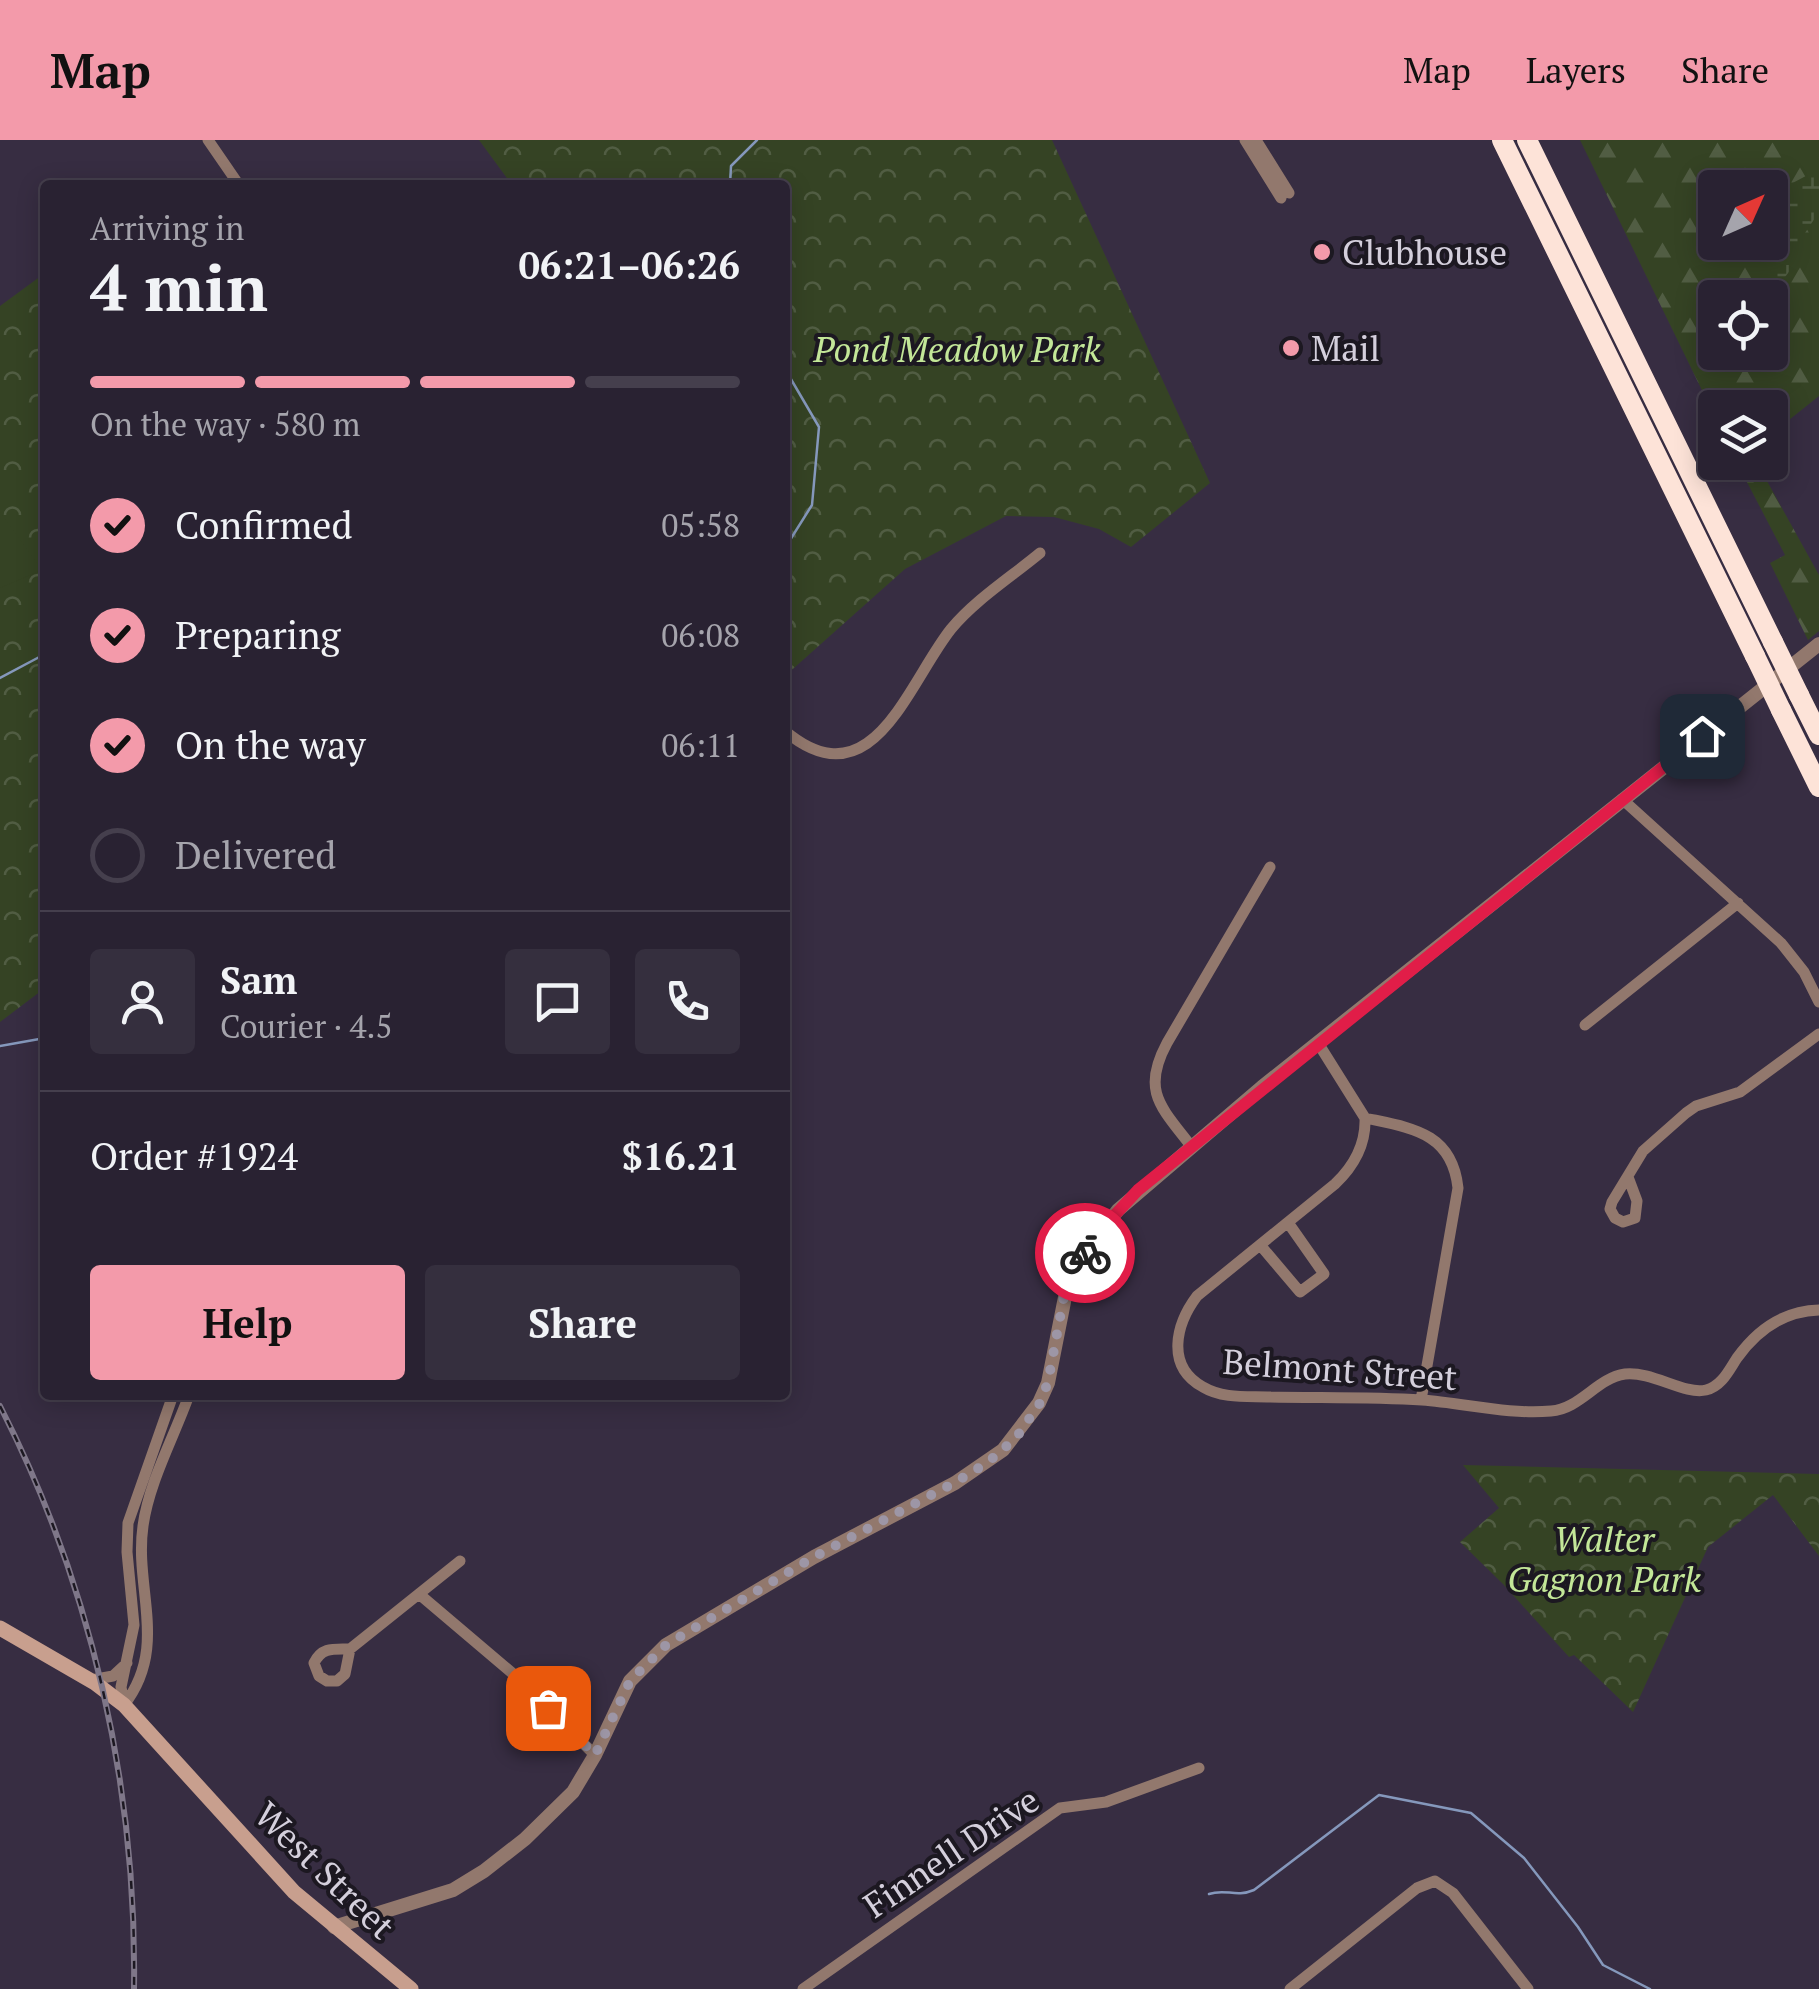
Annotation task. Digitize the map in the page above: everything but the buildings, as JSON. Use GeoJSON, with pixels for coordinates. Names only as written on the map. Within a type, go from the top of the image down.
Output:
{"type":"FeatureCollection","features":[{"type":"Feature","properties":{"kind":"highway"},"geometry":{"type":"LineString","coordinates":[[1502,140],[1819,787]]}},
{"type":"Feature","properties":{"kind":"highway"},"geometry":{"type":"LineString","coordinates":[[1527,140],[1819,736]]}},
{"type":"Feature","properties":{"kind":"main road","name":"West Street"},"geometry":{"type":"LineString","coordinates":[[0,1628],[124,1705],[275,1873],[411,1989]]}},
{"type":"Feature","properties":{"kind":"street"},"geometry":{"type":"LineString","coordinates":[[208,140],[236,180]]}},
{"type":"Feature","properties":{"kind":"street"},"geometry":{"type":"LineString","coordinates":[[1245,140],[1285,196],[1256,140]]}},
{"type":"Feature","properties":{"kind":"street"},"geometry":{"type":"LineString","coordinates":[[790,736],[820,752],[847,753],[863,748],[894,716],[954,626],[1040,553]]}},
{"type":"Feature","properties":{"kind":"street"},"geometry":{"type":"LineString","coordinates":[[334,1927],[453,1890],[484,1872],[573,1792],[630,1681],[666,1645],[814,1557],[954,1483],[987,1463],[1016,1438],[1040,1403],[1048,1382],[1064,1296],[1087,1250],[1128,1200],[1622,798],[1819,644]]}},
{"type":"Feature","properties":{"kind":"street"},"geometry":{"type":"LineString","coordinates":[[1622,798],[1791,954],[1819,1002]]}},
{"type":"Feature","properties":{"kind":"street"},"geometry":{"type":"LineString","coordinates":[[1191,1146],[1159,1102],[1154,1072],[1270,867]]}},
{"type":"Feature","properties":{"kind":"street"},"geometry":{"type":"LineString","coordinates":[[1585,1025],[1738,903]]}},
{"type":"Feature","properties":{"kind":"street"},"geometry":{"type":"LineString","coordinates":[[1628,1177],[1650,1144],[1696,1106],[1740,1092],[1819,1034]]}},
{"type":"Feature","properties":{"kind":"street"},"geometry":{"type":"LineString","coordinates":[[1318,1043],[1365,1118],[1424,1134],[1450,1156],[1456,1170],[1458,1188],[1421,1400]]}},
{"type":"Feature","properties":{"kind":"street","name":"Belmont Street"},"geometry":{"type":"LineString","coordinates":[[1365,1118],[1360,1150],[1348,1172],[1196,1296],[1184,1314],[1177,1332],[1180,1362],[1199,1385],[1231,1396],[1421,1400],[1551,1411],[1573,1404],[1612,1378],[1626,1374],[1708,1390],[1720,1382],[1752,1339],[1768,1326],[1798,1312],[1819,1310]]}},
{"type":"Feature","properties":{"kind":"street"},"geometry":{"type":"LineString","coordinates":[[1261,1246],[1300,1292],[1313,1285],[1324,1274],[1289,1224]]}},
{"type":"Feature","properties":{"kind":"street"},"geometry":{"type":"LineString","coordinates":[[124,1705],[121,1690],[134,1626],[128,1523],[172,1400]]}},
{"type":"Feature","properties":{"kind":"street"},"geometry":{"type":"LineString","coordinates":[[124,1705],[142,1671],[149,1626],[141,1544],[144,1518],[187,1400]]}},
{"type":"Feature","properties":{"kind":"street"},"geometry":{"type":"LineString","coordinates":[[165,1417],[179,1422]]}},
{"type":"Feature","properties":{"kind":"street"},"geometry":{"type":"LineString","coordinates":[[350,1649],[460,1561]]}},
{"type":"Feature","properties":{"kind":"street"},"geometry":{"type":"LineString","coordinates":[[419,1594],[511,1672],[595,1755]]}},
{"type":"Feature","properties":{"kind":"street"},"geometry":{"type":"LineString","coordinates":[[132,1601],[147,1599]]}},
{"type":"Feature","properties":{"kind":"street"},"geometry":{"type":"LineString","coordinates":[[134,1626],[149,1626]]}},
{"type":"Feature","properties":{"kind":"street"},"geometry":{"type":"LineString","coordinates":[[86,1678],[101,1680],[113,1676],[129,1660]]}},
{"type":"Feature","properties":{"kind":"street","name":"Finnell Drive"},"geometry":{"type":"LineString","coordinates":[[803,1989],[1060,1808],[1106,1802],[1199,1768]]}},
{"type":"Feature","properties":{"kind":"street"},"geometry":{"type":"LineString","coordinates":[[1290,1989],[1417,1888],[1435,1882],[1453,1893],[1528,1989]]}},
{"type":"Feature","properties":{"kind":"green space","name":"Pond Meadow Park"},"geometry":{"type":"Polygon","coordinates":[[[479,140],[1052,140],[1210,483],[1131,547],[1099,529],[1054,517],[1006,516],[905,569],[790,672],[790,180],[508,180],[479,140]]]}},
{"type":"Feature","properties":{"kind":"green space"},"geometry":{"type":"Polygon","coordinates":[[[1580,140],[1819,140],[1819,396],[1788,421],[1788,390],[1702,390],[1580,140]]]}},
{"type":"Feature","properties":{"kind":"green space"},"geometry":{"type":"Polygon","coordinates":[[[1819,169],[1819,212],[1783,280],[1761,280],[1747,265],[1726,264],[1723,260],[1788,260],[1788,185],[1819,169]]]}},
{"type":"Feature","properties":{"kind":"green space"},"geometry":{"type":"Polygon","coordinates":[[[40,277],[40,992],[0,1022],[0,306],[40,277]]]}},
{"type":"Feature","properties":{"kind":"green space"},"geometry":{"type":"Polygon","coordinates":[[[1746,480],[1766,480],[1819,575],[1819,631],[1808,640],[1770,563],[1785,555],[1746,480]]]}},
{"type":"Feature","properties":{"kind":"green space"},"geometry":{"type":"Polygon","coordinates":[[[0,512],[40,571],[0,588],[0,512]]]}},
{"type":"Feature","properties":{"kind":"green space","name":"Walter Gagnon Park"},"geometry":{"type":"Polygon","coordinates":[[[1463,1465],[1819,1474],[1819,1556],[1773,1495],[1708,1547],[1633,1712],[1574,1655],[1569,1657],[1460,1542],[1499,1508],[1463,1465]]]}},
{"type":"Feature","properties":{"kind":"waterway"},"geometry":{"type":"LineString","coordinates":[[730,180],[731,166],[757,140]]}},
{"type":"Feature","properties":{"kind":"waterway"},"geometry":{"type":"LineString","coordinates":[[790,378],[819,427],[812,505],[790,540]]}},
{"type":"Feature","properties":{"kind":"waterway"},"geometry":{"type":"LineString","coordinates":[[0,678],[40,657]]}},
{"type":"Feature","properties":{"kind":"waterway"},"geometry":{"type":"LineString","coordinates":[[0,1046],[40,1039]]}},
{"type":"Feature","properties":{"kind":"waterway"},"geometry":{"type":"LineString","coordinates":[[1209,1894],[1254,1890],[1379,1795],[1471,1813],[1524,1858],[1603,1965],[1650,1989]]}},
{"type":"Feature","properties":{"kind":"railway"},"geometry":{"type":"LineString","coordinates":[[0,1406],[60,1545],[103,1689],[127,1838],[134,1989]]}},
{"type":"Feature","properties":{"kind":"way so far"},"geometry":{"type":"LineString","coordinates":[[548,1708],[595,1755],[630,1681],[666,1645],[814,1557],[954,1483],[1003,1450],[1040,1403],[1048,1382],[1064,1296],[1085,1253]]}},
{"type":"Feature","properties":{"kind":"place","name":"Clubhouse"},"geometry":{"type":"Point","coordinates":[1322,252]}},
{"type":"Feature","properties":{"kind":"place","name":"Mail"},"geometry":{"type":"Point","coordinates":[1291,348]}},
{"type":"Feature","properties":{"kind":"route"},"geometry":{"type":"LineString","coordinates":[[1085,1253],[1138,1190],[1702,736]]}}]}
